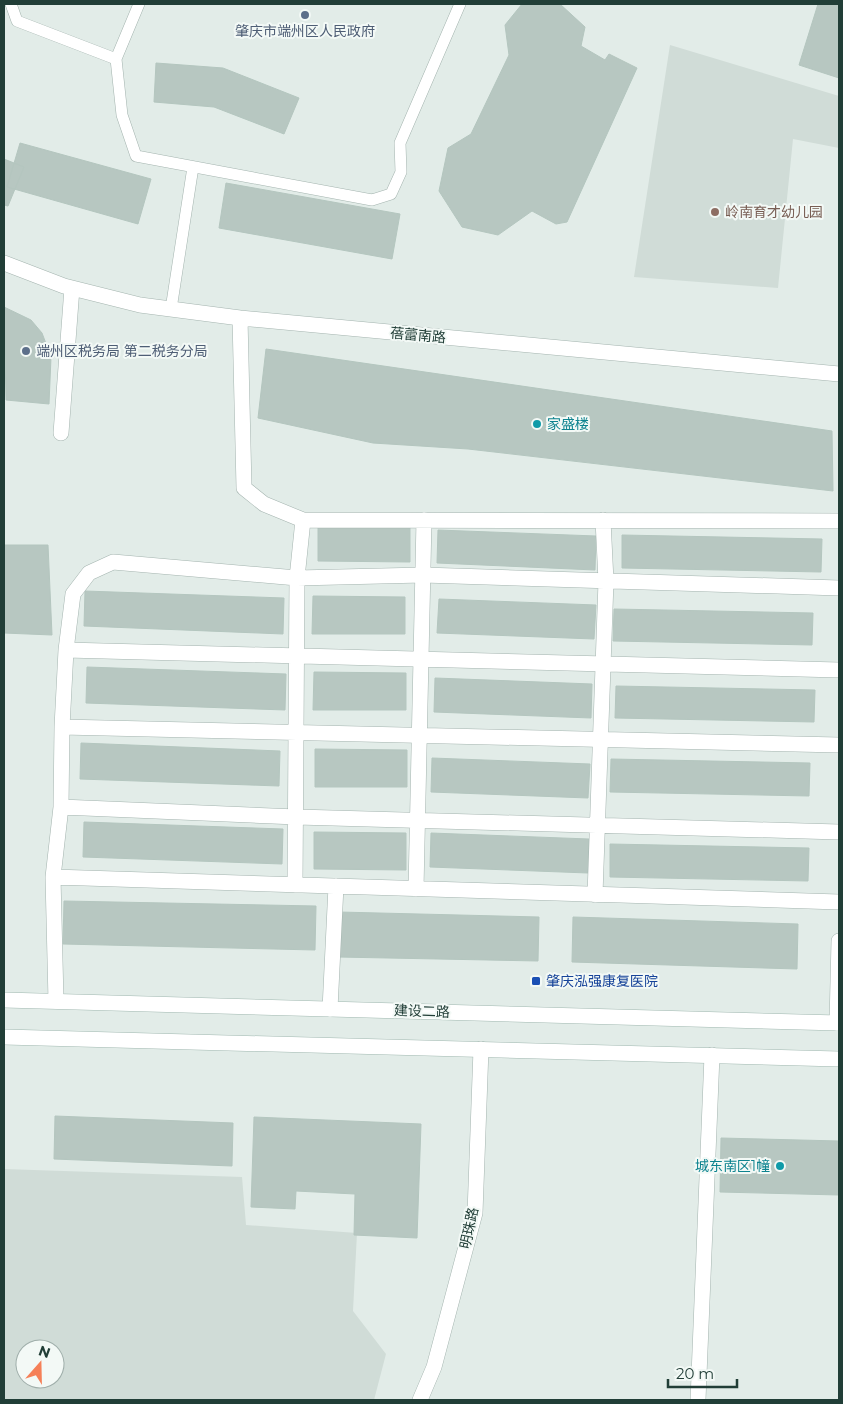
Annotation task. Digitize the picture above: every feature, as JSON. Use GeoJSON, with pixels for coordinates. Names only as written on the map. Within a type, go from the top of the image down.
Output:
{"type":"FeatureCollection","features":[{"type":"Feature","properties":{"kind":"street","name":"蓓蕾南路"},"geometry":{"type":"LineString","coordinates":[[4,263],[72,288],[140,305],[240,318],[839,374]]}},
{"type":"Feature","properties":{"kind":"street"},"geometry":{"type":"LineString","coordinates":[[61,433],[72,288]]}},
{"type":"Feature","properties":{"kind":"street"},"geometry":{"type":"LineString","coordinates":[[240,318],[244,488],[264,504],[303,520],[839,521]]}},
{"type":"Feature","properties":{"kind":"street"},"geometry":{"type":"LineString","coordinates":[[295,885],[298,731],[296,655],[297,578],[303,520]]}},
{"type":"Feature","properties":{"kind":"street"},"geometry":{"type":"LineString","coordinates":[[416,889],[424,520]]}},
{"type":"Feature","properties":{"kind":"street"},"geometry":{"type":"LineString","coordinates":[[595,895],[606,581],[603,520]]}},
{"type":"Feature","properties":{"kind":"street"},"geometry":{"type":"LineString","coordinates":[[56,1001],[53,877],[61,807],[62,727],[66,650],[73,594],[89,573],[113,562],[297,578],[424,575],[839,588]]}},
{"type":"Feature","properties":{"kind":"street"},"geometry":{"type":"LineString","coordinates":[[66,650],[839,670]]}},
{"type":"Feature","properties":{"kind":"street"},"geometry":{"type":"LineString","coordinates":[[62,727],[839,745]]}},
{"type":"Feature","properties":{"kind":"street"},"geometry":{"type":"LineString","coordinates":[[61,807],[297,817],[839,832]]}},
{"type":"Feature","properties":{"kind":"street"},"geometry":{"type":"LineString","coordinates":[[53,877],[839,902]]}},
{"type":"Feature","properties":{"kind":"street"},"geometry":{"type":"LineString","coordinates":[[330,1009],[336,886]]}},
{"type":"Feature","properties":{"kind":"street"},"geometry":{"type":"LineString","coordinates":[[838,1023],[839,941]]}},
{"type":"Feature","properties":{"kind":"street","name":"建设二路"},"geometry":{"type":"LineString","coordinates":[[4,1000],[838,1023]]}},
{"type":"Feature","properties":{"kind":"street"},"geometry":{"type":"LineString","coordinates":[[4,1037],[839,1059]]}},
{"type":"Feature","properties":{"kind":"street","name":"明珠路"},"geometry":{"type":"LineString","coordinates":[[420,1400],[434,1367],[475,1213],[481,1049]]}},
{"type":"Feature","properties":{"kind":"street"},"geometry":{"type":"LineString","coordinates":[[698,1400],[712,1055]]}},
{"type":"Feature","properties":{"kind":"lane"},"geometry":{"type":"LineString","coordinates":[[11,4],[17,20],[116,59]]}},
{"type":"Feature","properties":{"kind":"lane"},"geometry":{"type":"LineString","coordinates":[[139,4],[116,59],[122,115],[136,156],[372,200],[391,194],[401,172],[400,143],[460,4]]}},
{"type":"Feature","properties":{"kind":"lane"},"geometry":{"type":"LineString","coordinates":[[171,309],[193,167]]}},
{"type":"Feature","properties":{"kind":"shaded area","name":"岭南育才幼儿园"},"geometry":{"type":"Polygon","coordinates":[[[670,45],[839,96],[839,148],[793,139],[778,288],[634,277],[670,45]]]}},
{"type":"Feature","properties":{"kind":"shaded area"},"geometry":{"type":"Polygon","coordinates":[[[4,1169],[242,1177],[246,1225],[357,1233],[353,1311],[386,1354],[374,1400],[4,1400],[4,1169]]]}},
{"type":"Feature","properties":{"kind":"building"},"geometry":{"type":"Polygon","coordinates":[[[522,4],[560,4],[585,27],[581,46],[605,60],[609,54],[637,68],[567,222],[556,224],[532,211],[498,235],[462,227],[439,191],[448,148],[471,134],[509,55],[505,25],[522,4]]]}},
{"type":"Feature","properties":{"kind":"building"},"geometry":{"type":"Polygon","coordinates":[[[818,4],[839,4],[839,78],[799,65],[818,4]]]}},
{"type":"Feature","properties":{"kind":"building"},"geometry":{"type":"Polygon","coordinates":[[[156,63],[223,68],[299,98],[284,134],[214,107],[154,102],[156,63]]]}},
{"type":"Feature","properties":{"kind":"building"},"geometry":{"type":"Polygon","coordinates":[[[20,143],[151,179],[138,224],[7,187],[20,143]]]}},
{"type":"Feature","properties":{"kind":"building"},"geometry":{"type":"Polygon","coordinates":[[[4,159],[24,167],[8,206],[4,205],[4,159]]]}},
{"type":"Feature","properties":{"kind":"building"},"geometry":{"type":"Polygon","coordinates":[[[226,183],[400,214],[392,259],[219,228],[226,183]]]}},
{"type":"Feature","properties":{"kind":"building","name":"端州区税务局 第二税务分局"},"geometry":{"type":"Polygon","coordinates":[[[4,307],[31,320],[42,333],[51,357],[49,404],[6,400],[4,307]]]}},
{"type":"Feature","properties":{"kind":"building","name":"家盛楼"},"geometry":{"type":"Polygon","coordinates":[[[266,349],[832,431],[833,491],[468,449],[373,443],[258,418],[266,349]]]}},
{"type":"Feature","properties":{"kind":"building"},"geometry":{"type":"Polygon","coordinates":[[[318,524],[410,525],[410,562],[318,561],[318,524]]]}},
{"type":"Feature","properties":{"kind":"building"},"geometry":{"type":"Polygon","coordinates":[[[438,530],[596,536],[595,570],[437,563],[438,530]]]}},
{"type":"Feature","properties":{"kind":"building"},"geometry":{"type":"Polygon","coordinates":[[[622,535],[822,539],[821,572],[622,568],[622,535]]]}},
{"type":"Feature","properties":{"kind":"building"},"geometry":{"type":"Polygon","coordinates":[[[4,545],[48,545],[52,635],[4,633],[4,545]]]}},
{"type":"Feature","properties":{"kind":"building"},"geometry":{"type":"Polygon","coordinates":[[[85,591],[284,598],[283,634],[84,626],[85,591]]]}},
{"type":"Feature","properties":{"kind":"building"},"geometry":{"type":"Polygon","coordinates":[[[313,596],[405,597],[405,634],[312,634],[313,596]]]}},
{"type":"Feature","properties":{"kind":"building"},"geometry":{"type":"Polygon","coordinates":[[[439,599],[596,605],[594,639],[437,633],[439,599]]]}},
{"type":"Feature","properties":{"kind":"building"},"geometry":{"type":"Polygon","coordinates":[[[614,609],[813,613],[812,645],[613,641],[614,609]]]}},
{"type":"Feature","properties":{"kind":"building"},"geometry":{"type":"Polygon","coordinates":[[[87,667],[286,674],[285,710],[86,703],[87,667]]]}},
{"type":"Feature","properties":{"kind":"building"},"geometry":{"type":"Polygon","coordinates":[[[314,672],[406,673],[406,710],[313,710],[314,672]]]}},
{"type":"Feature","properties":{"kind":"building"},"geometry":{"type":"Polygon","coordinates":[[[435,678],[592,684],[591,718],[434,712],[435,678]]]}},
{"type":"Feature","properties":{"kind":"building"},"geometry":{"type":"Polygon","coordinates":[[[616,686],[815,690],[814,722],[615,718],[616,686]]]}},
{"type":"Feature","properties":{"kind":"building"},"geometry":{"type":"Polygon","coordinates":[[[81,743],[280,751],[279,786],[80,779],[81,743]]]}},
{"type":"Feature","properties":{"kind":"building"},"geometry":{"type":"Polygon","coordinates":[[[315,749],[407,750],[407,787],[315,787],[315,749]]]}},
{"type":"Feature","properties":{"kind":"building"},"geometry":{"type":"Polygon","coordinates":[[[432,758],[590,764],[588,798],[431,792],[432,758]]]}},
{"type":"Feature","properties":{"kind":"building"},"geometry":{"type":"Polygon","coordinates":[[[611,759],[810,763],[809,796],[610,792],[611,759]]]}},
{"type":"Feature","properties":{"kind":"building"},"geometry":{"type":"Polygon","coordinates":[[[84,822],[283,829],[282,864],[83,857],[84,822]]]}},
{"type":"Feature","properties":{"kind":"building"},"geometry":{"type":"Polygon","coordinates":[[[314,832],[406,833],[406,870],[314,869],[314,832]]]}},
{"type":"Feature","properties":{"kind":"building"},"geometry":{"type":"Polygon","coordinates":[[[431,833],[589,839],[588,873],[430,867],[431,833]]]}},
{"type":"Feature","properties":{"kind":"building"},"geometry":{"type":"Polygon","coordinates":[[[610,844],[809,848],[808,881],[610,877],[610,844]]]}},
{"type":"Feature","properties":{"kind":"building"},"geometry":{"type":"Polygon","coordinates":[[[64,901],[316,906],[315,950],[63,944],[64,901]]]}},
{"type":"Feature","properties":{"kind":"building"},"geometry":{"type":"Polygon","coordinates":[[[339,912],[539,917],[538,961],[338,957],[339,912]]]}},
{"type":"Feature","properties":{"kind":"building"},"geometry":{"type":"Polygon","coordinates":[[[573,917],[798,924],[797,969],[572,962],[573,917]]]}},
{"type":"Feature","properties":{"kind":"building"},"geometry":{"type":"Polygon","coordinates":[[[55,1116],[233,1123],[232,1166],[54,1159],[55,1116]]]}},
{"type":"Feature","properties":{"kind":"building"},"geometry":{"type":"Polygon","coordinates":[[[254,1117],[421,1124],[417,1238],[354,1235],[355,1194],[296,1191],[295,1209],[251,1207],[254,1117]]]}},
{"type":"Feature","properties":{"kind":"building","name":"城东南区1幢"},"geometry":{"type":"Polygon","coordinates":[[[721,1138],[839,1141],[839,1195],[720,1192],[721,1138]]]}},
{"type":"Feature","properties":{"kind":"place","name":"肇庆市端州区人民政府"},"geometry":{"type":"Point","coordinates":[305,15]}},
{"type":"Feature","properties":{"kind":"place","name":"岭南育才幼儿园"},"geometry":{"type":"Point","coordinates":[715,212]}},
{"type":"Feature","properties":{"kind":"place","name":"端州区税务局 第二税务分局"},"geometry":{"type":"Point","coordinates":[26,351]}},
{"type":"Feature","properties":{"kind":"place","name":"家盛楼"},"geometry":{"type":"Point","coordinates":[537,424]}},
{"type":"Feature","properties":{"kind":"place","name":"肇庆泓强康复医院"},"geometry":{"type":"Point","coordinates":[536,981]}},
{"type":"Feature","properties":{"kind":"place","name":"城东南区1幢"},"geometry":{"type":"Point","coordinates":[780,1166]}}]}
